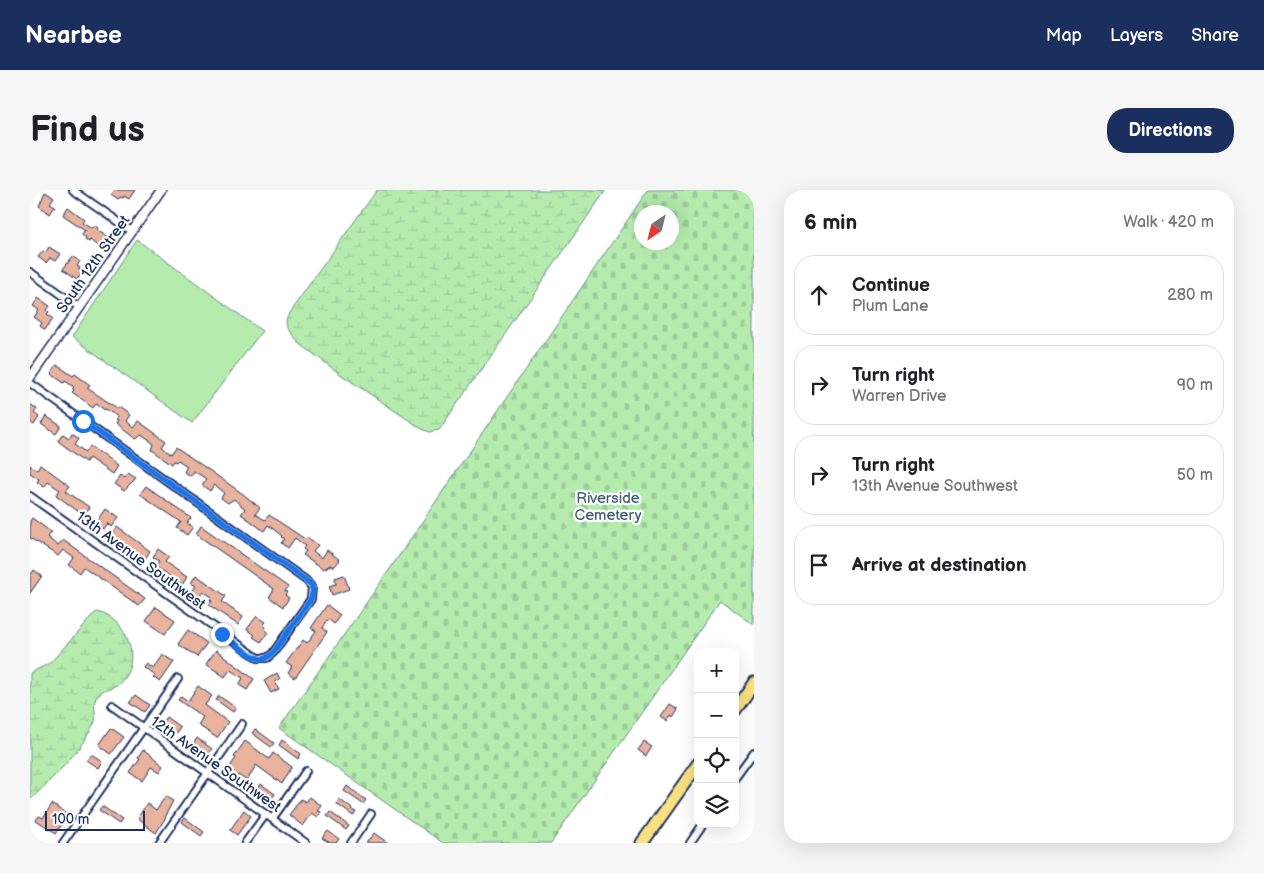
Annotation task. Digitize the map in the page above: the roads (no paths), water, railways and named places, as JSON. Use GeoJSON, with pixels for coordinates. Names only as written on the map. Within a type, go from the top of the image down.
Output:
{"type":"FeatureCollection","features":[{"type":"Feature","properties":{"kind":"highway"},"geometry":{"type":"LineString","coordinates":[[739,704],[754,683]]}},
{"type":"Feature","properties":{"kind":"highway"},"geometry":{"type":"LineString","coordinates":[[642,843],[694,770]]}},
{"type":"Feature","properties":{"kind":"street"},"geometry":{"type":"LineString","coordinates":[[73,190],[132,231]]}},
{"type":"Feature","properties":{"kind":"street","name":"South 12th Street"},"geometry":{"type":"LineString","coordinates":[[30,378],[161,190]]}},
{"type":"Feature","properties":{"kind":"street"},"geometry":{"type":"LineString","coordinates":[[30,272],[80,307]]}},
{"type":"Feature","properties":{"kind":"street","name":"13th Avenue Southwest"},"geometry":{"type":"LineString","coordinates":[[30,383],[307,581],[312,587],[311,599],[273,653],[263,659],[254,657],[30,496]]}},
{"type":"Feature","properties":{"kind":"street"},"geometry":{"type":"LineString","coordinates":[[63,843],[178,679]]}},
{"type":"Feature","properties":{"kind":"street","name":"12th Avenue Southwest"},"geometry":{"type":"LineString","coordinates":[[112,705],[306,843]]}},
{"type":"Feature","properties":{"kind":"street"},"geometry":{"type":"LineString","coordinates":[[159,843],[242,724]]}},
{"type":"Feature","properties":{"kind":"street"},"geometry":{"type":"LineString","coordinates":[[739,773],[754,752]]}},
{"type":"Feature","properties":{"kind":"street"},"geometry":{"type":"LineString","coordinates":[[272,818],[306,771]]}},
{"type":"Feature","properties":{"kind":"street"},"geometry":{"type":"LineString","coordinates":[[245,843],[266,814]]}},
{"type":"Feature","properties":{"kind":"street"},"geometry":{"type":"LineString","coordinates":[[351,843],[371,814]]}},
{"type":"Feature","properties":{"kind":"street"},"geometry":{"type":"LineString","coordinates":[[690,843],[700,828]]}},
{"type":"Feature","properties":{"kind":"park label","name":"Riverside Cemetery"},"geometry":{"type":"Point","coordinates":[608,506]}}]}
